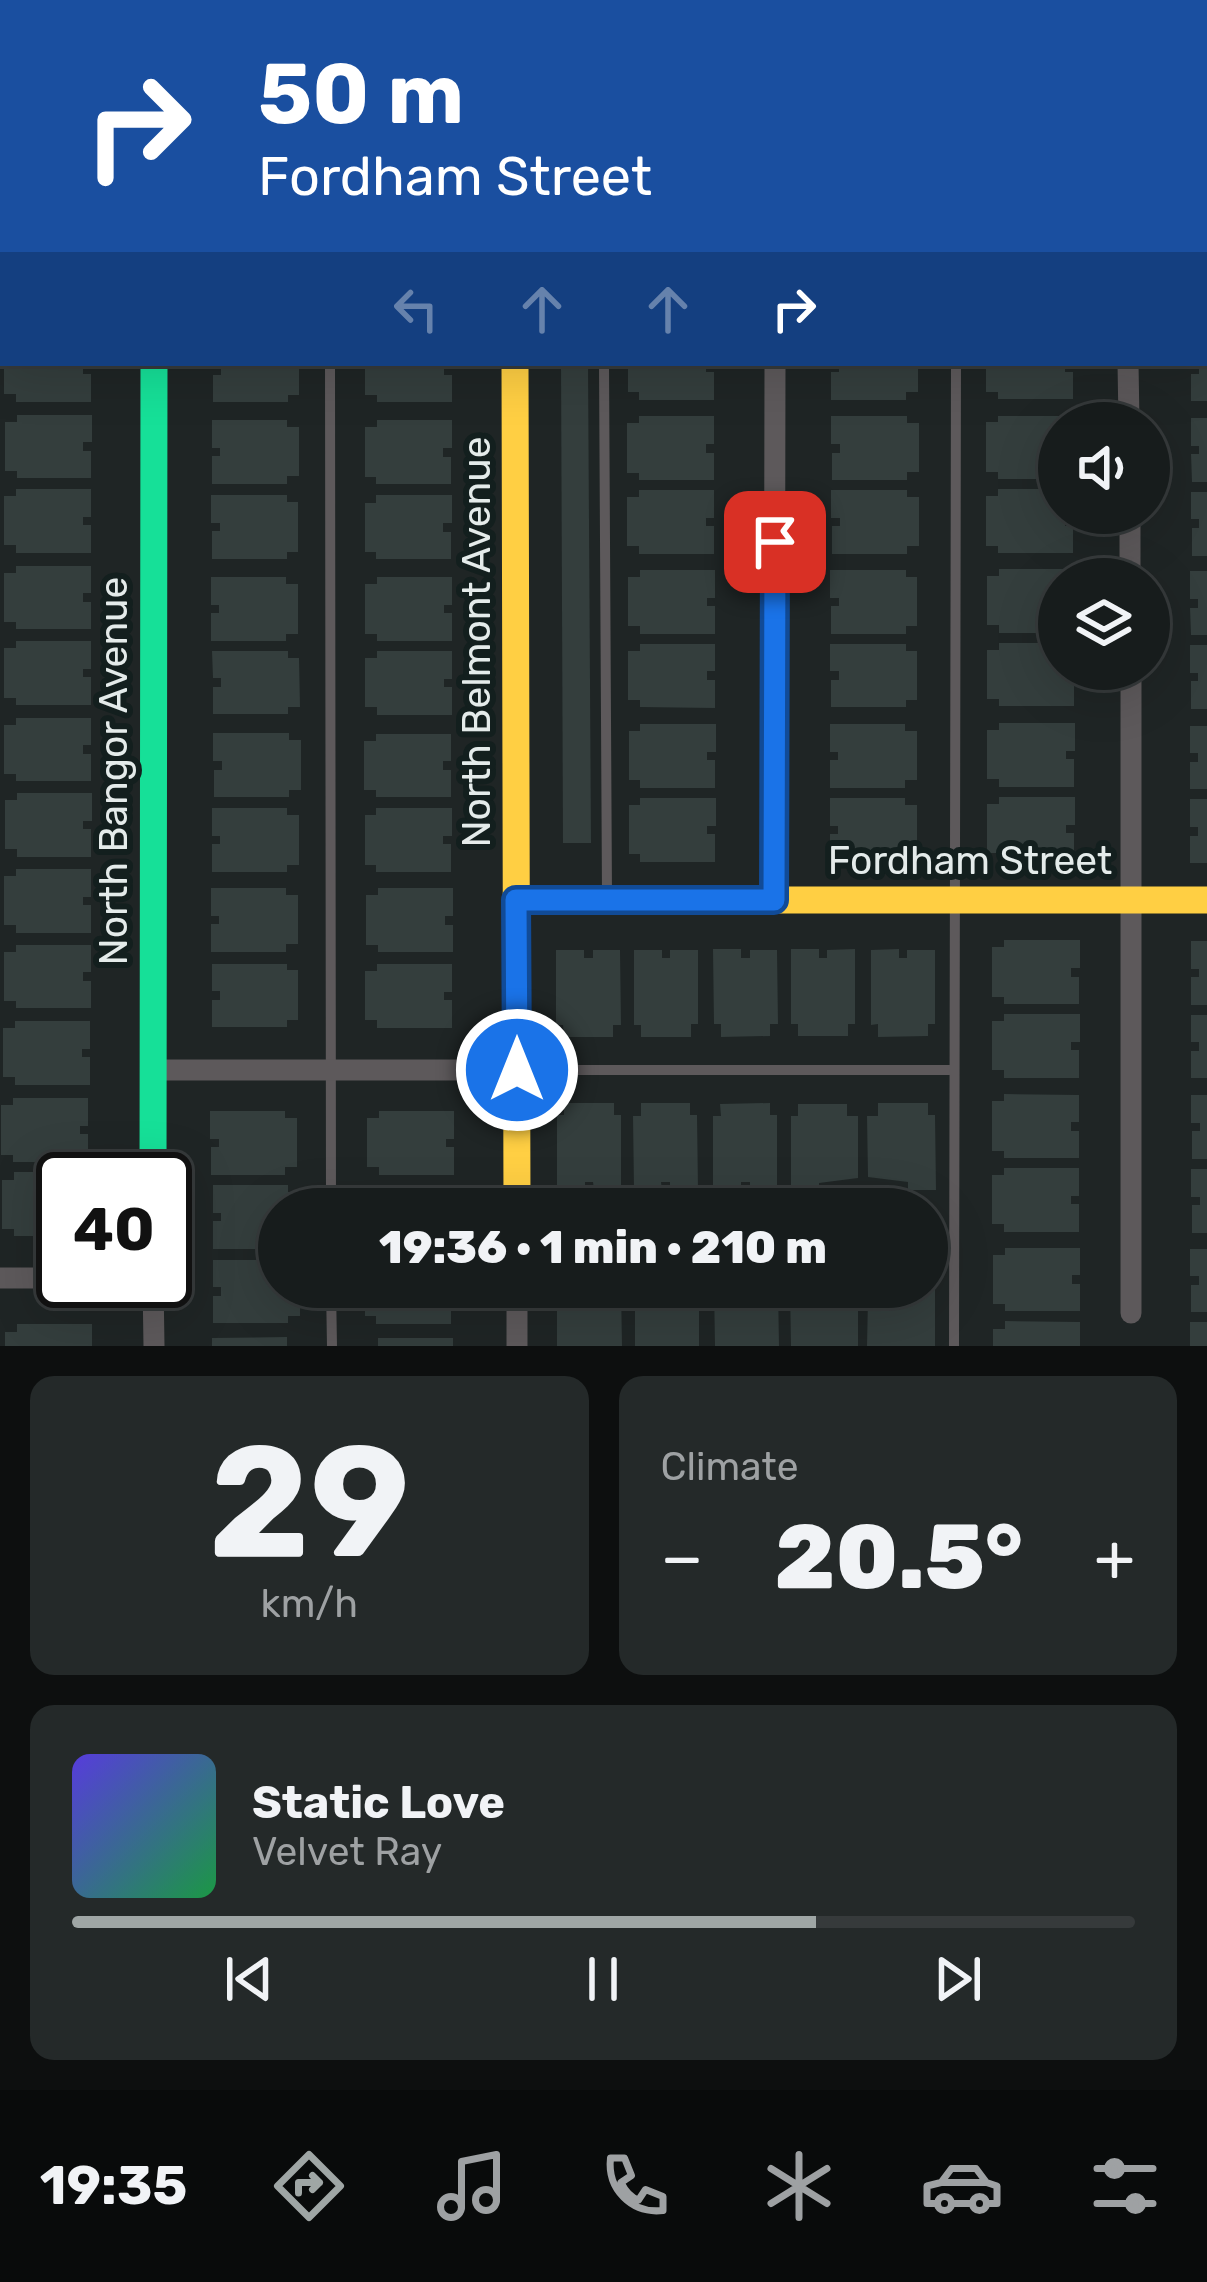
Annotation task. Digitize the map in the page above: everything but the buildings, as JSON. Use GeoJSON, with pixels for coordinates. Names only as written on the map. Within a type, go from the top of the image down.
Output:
{"type":"FeatureCollection","features":[{"type":"Feature","properties":{"kind":"street","name":"North Bangor Avenue"},"geometry":{"type":"LineString","coordinates":[[153,1152],[154,366]]}},
{"type":"Feature","properties":{"kind":"street","name":"North Belmont Avenue"},"geometry":{"type":"LineString","coordinates":[[515,366],[517,1188]]}},
{"type":"Feature","properties":{"kind":"street"},"geometry":{"type":"LineString","coordinates":[[774,900],[775,366]]}},
{"type":"Feature","properties":{"kind":"street"},"geometry":{"type":"LineString","coordinates":[[1129,366],[1129,402]]}},
{"type":"Feature","properties":{"kind":"street"},"geometry":{"type":"LineString","coordinates":[[1131,690],[1131,1313]]}},
{"type":"Feature","properties":{"kind":"street","name":"Fordham Street"},"geometry":{"type":"LineString","coordinates":[[516,900],[1207,900]]}},
{"type":"Feature","properties":{"kind":"street"},"geometry":{"type":"LineString","coordinates":[[152,1070],[517,1070]]}},
{"type":"Feature","properties":{"kind":"street"},"geometry":{"type":"LineString","coordinates":[[0,1278],[36,1278]]}},
{"type":"Feature","properties":{"kind":"street"},"geometry":{"type":"LineString","coordinates":[[153,1308],[154,1346]]}},
{"type":"Feature","properties":{"kind":"street"},"geometry":{"type":"LineString","coordinates":[[517,1308],[517,1346]]}},
{"type":"Feature","properties":{"kind":"lane"},"geometry":{"type":"LineString","coordinates":[[330,366],[331,1188]]}},
{"type":"Feature","properties":{"kind":"lane"},"geometry":{"type":"LineString","coordinates":[[604,366],[607,900]]}},
{"type":"Feature","properties":{"kind":"lane"},"geometry":{"type":"LineString","coordinates":[[954,1346],[956,366]]}},
{"type":"Feature","properties":{"kind":"lane"},"geometry":{"type":"LineString","coordinates":[[517,1070],[953,1070]]}},
{"type":"Feature","properties":{"kind":"lane"},"geometry":{"type":"LineString","coordinates":[[331,1308],[332,1346]]}},
{"type":"Feature","properties":{"kind":"traffic: fast"},"geometry":{"type":"LineString","coordinates":[[153,1152],[154,366]]}},
{"type":"Feature","properties":{"kind":"traffic: slow"},"geometry":{"type":"LineString","coordinates":[[515,366],[517,1188]]}},
{"type":"Feature","properties":{"kind":"traffic: slow"},"geometry":{"type":"LineString","coordinates":[[516,900],[1207,900]]}},
{"type":"Feature","properties":{"kind":"route"},"geometry":{"type":"LineString","coordinates":[[517,1070],[516,900],[774,900],[775,542]]}}]}
